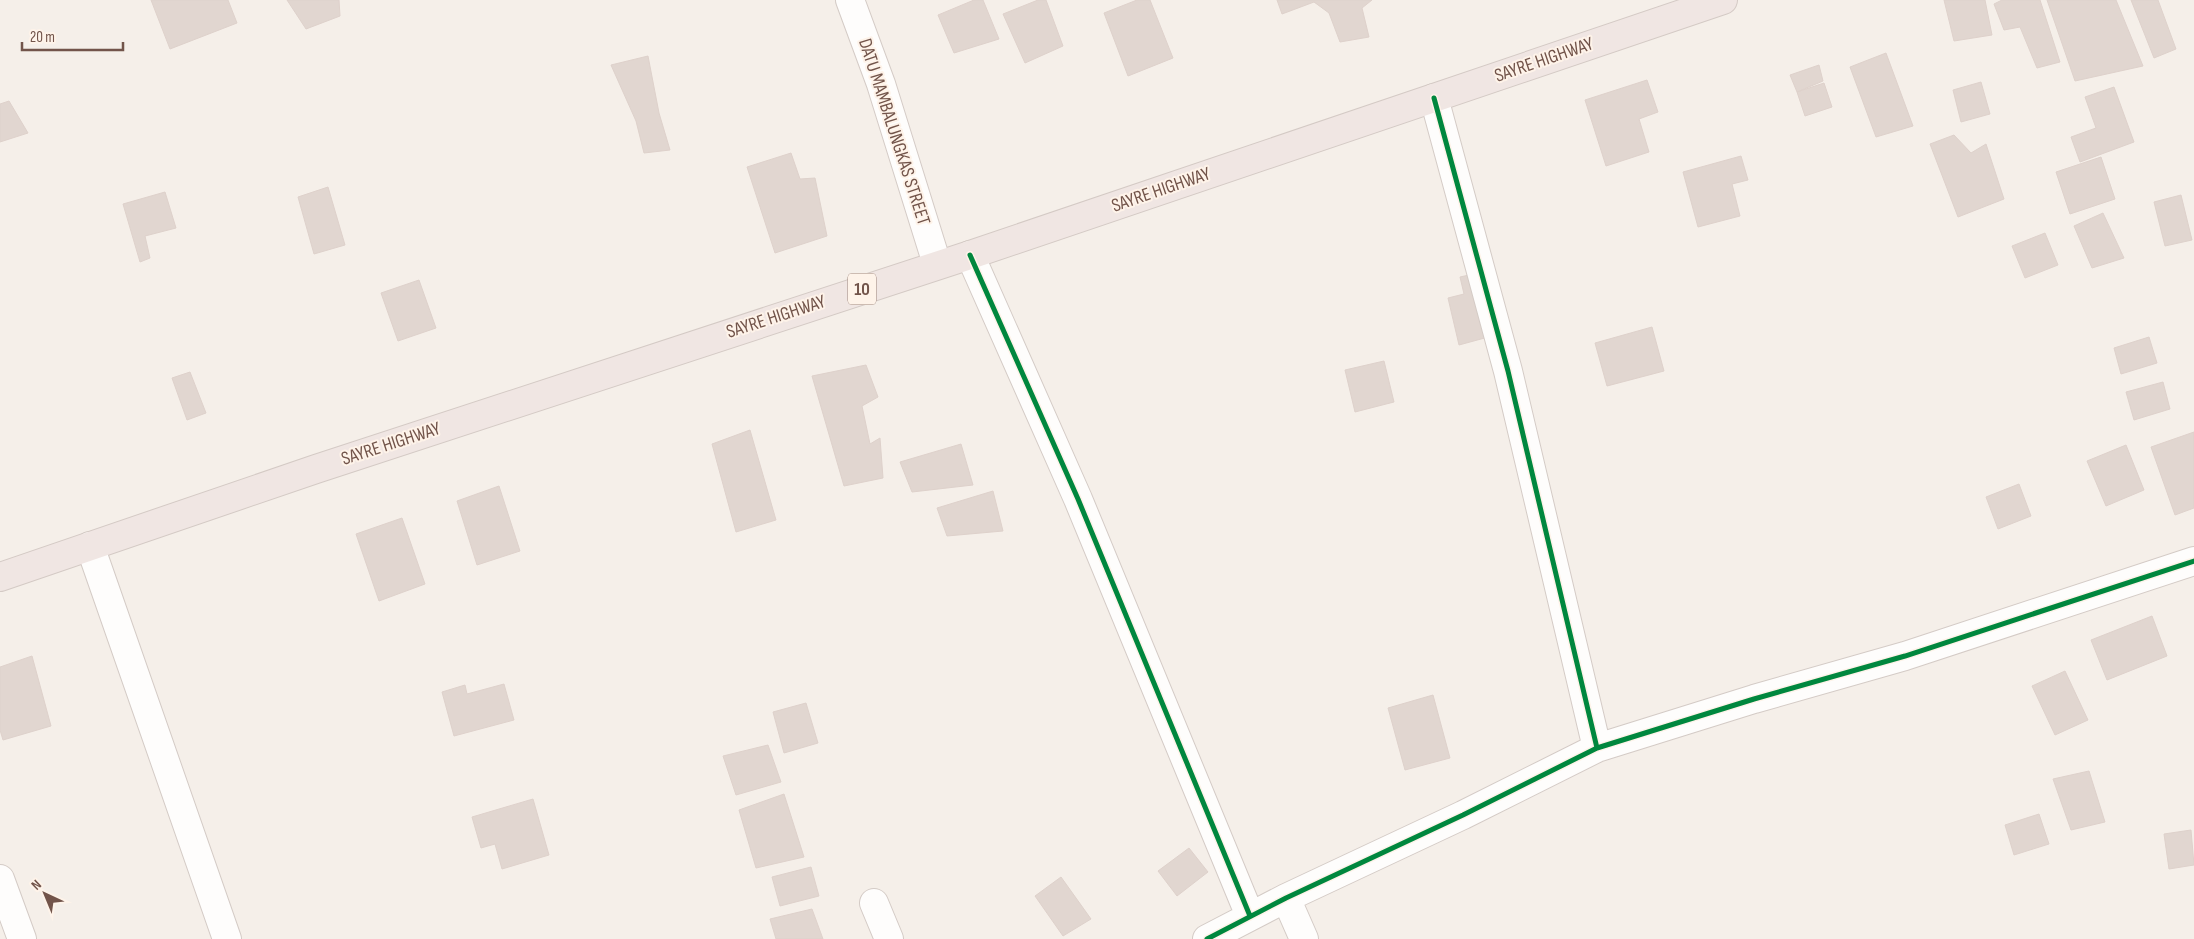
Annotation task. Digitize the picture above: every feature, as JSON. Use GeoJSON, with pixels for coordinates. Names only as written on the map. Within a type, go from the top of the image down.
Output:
{"type":"FeatureCollection","features":[{"type":"Feature","properties":{"kind":"highway","name":"SAYRE HIGHWAY"},"geometry":{"type":"LineString","coordinates":[[0,577],[325,466],[937,264],[970,255],[1434,98],[1683,6],[1723,0]]}},
{"type":"Feature","properties":{"kind":"street","name":"DATU MAMBALUNGKAS STREET"},"geometry":{"type":"LineString","coordinates":[[850,0],[881,84],[937,264]]}},
{"type":"Feature","properties":{"kind":"street"},"geometry":{"type":"LineString","coordinates":[[1434,98],[1508,371],[1597,748]]}},
{"type":"Feature","properties":{"kind":"street"},"geometry":{"type":"LineString","coordinates":[[970,255],[1078,499],[1250,916]]}},
{"type":"Feature","properties":{"kind":"street"},"geometry":{"type":"LineString","coordinates":[[90,546],[227,939]]}},
{"type":"Feature","properties":{"kind":"street"},"geometry":{"type":"LineString","coordinates":[[1207,939],[1286,898],[1463,815],[1597,748],[1905,656],[2194,561]]}},
{"type":"Feature","properties":{"kind":"street"},"geometry":{"type":"LineString","coordinates":[[0,879],[22,939]]}},
{"type":"Feature","properties":{"kind":"street"},"geometry":{"type":"LineString","coordinates":[[1286,898],[1304,939]]}},
{"type":"Feature","properties":{"kind":"street"},"geometry":{"type":"LineString","coordinates":[[874,903],[889,939]]}},
{"type":"Feature","properties":{"kind":"building"},"geometry":{"type":"Polygon","coordinates":[[[151,0],[228,0],[237,23],[170,49],[151,0]]]}},
{"type":"Feature","properties":{"kind":"building"},"geometry":{"type":"Polygon","coordinates":[[[287,0],[339,0],[340,16],[306,29],[287,0]]]}},
{"type":"Feature","properties":{"kind":"building"},"geometry":{"type":"Polygon","coordinates":[[[974,0],[983,0],[999,39],[954,53],[938,15],[974,0]]]}},
{"type":"Feature","properties":{"kind":"building"},"geometry":{"type":"Polygon","coordinates":[[[1038,0],[1046,0],[1063,46],[1025,63],[1003,14],[1038,0]]]}},
{"type":"Feature","properties":{"kind":"building"},"geometry":{"type":"Polygon","coordinates":[[[1137,0],[1150,0],[1173,58],[1128,76],[1104,13],[1137,0]]]}},
{"type":"Feature","properties":{"kind":"building"},"geometry":{"type":"Polygon","coordinates":[[[1277,0],[1372,0],[1362,8],[1369,37],[1340,42],[1329,13],[1314,2],[1282,14],[1277,0]]]}},
{"type":"Feature","properties":{"kind":"building"},"geometry":{"type":"Polygon","coordinates":[[[1944,0],[1985,0],[1992,35],[1954,41],[1944,0]]]}},
{"type":"Feature","properties":{"kind":"building"},"geometry":{"type":"Polygon","coordinates":[[[2002,0],[2040,0],[2060,62],[2037,68],[2020,27],[2004,30],[1994,4],[2002,0]]]}},
{"type":"Feature","properties":{"kind":"building"},"geometry":{"type":"Polygon","coordinates":[[[2047,0],[2116,0],[2143,66],[2075,81],[2047,0]]]}},
{"type":"Feature","properties":{"kind":"building"},"geometry":{"type":"Polygon","coordinates":[[[2131,0],[2158,0],[2176,49],[2154,58],[2131,0]]]}},
{"type":"Feature","properties":{"kind":"building"},"geometry":{"type":"Polygon","coordinates":[[[1886,53],[1913,126],[1876,137],[1850,67],[1886,53]]]}},
{"type":"Feature","properties":{"kind":"building"},"geometry":{"type":"Polygon","coordinates":[[[648,56],[659,113],[670,150],[644,153],[636,121],[611,65],[648,56]]]}},
{"type":"Feature","properties":{"kind":"building"},"geometry":{"type":"Polygon","coordinates":[[[1819,65],[1823,81],[1797,92],[1790,75],[1819,65]]]}},
{"type":"Feature","properties":{"kind":"building"},"geometry":{"type":"Polygon","coordinates":[[[1647,80],[1658,112],[1639,119],[1649,152],[1606,166],[1585,100],[1647,80]]]}},
{"type":"Feature","properties":{"kind":"building"},"geometry":{"type":"Polygon","coordinates":[[[1981,82],[1990,114],[1961,122],[1953,90],[1981,82]]]}},
{"type":"Feature","properties":{"kind":"building"},"geometry":{"type":"Polygon","coordinates":[[[1824,83],[1832,107],[1805,116],[1797,92],[1824,83]]]}},
{"type":"Feature","properties":{"kind":"building"},"geometry":{"type":"Polygon","coordinates":[[[2114,87],[2134,142],[2080,162],[2071,137],[2096,128],[2085,97],[2114,87]]]}},
{"type":"Feature","properties":{"kind":"building"},"geometry":{"type":"Polygon","coordinates":[[[9,101],[28,133],[0,142],[0,104],[9,101]]]}},
{"type":"Feature","properties":{"kind":"building"},"geometry":{"type":"Polygon","coordinates":[[[1954,135],[1971,153],[1986,144],[2004,199],[1958,217],[1930,144],[1954,135]]]}},
{"type":"Feature","properties":{"kind":"building"},"geometry":{"type":"Polygon","coordinates":[[[791,153],[800,179],[815,178],[827,236],[775,253],[747,167],[791,153]]]}},
{"type":"Feature","properties":{"kind":"building"},"geometry":{"type":"Polygon","coordinates":[[[1741,156],[1748,180],[1732,184],[1740,216],[1698,227],[1683,172],[1741,156]]]}},
{"type":"Feature","properties":{"kind":"building"},"geometry":{"type":"Polygon","coordinates":[[[2101,157],[2115,199],[2070,214],[2056,172],[2101,157]]]}},
{"type":"Feature","properties":{"kind":"building"},"geometry":{"type":"Polygon","coordinates":[[[328,187],[345,245],[314,254],[298,197],[328,187]]]}},
{"type":"Feature","properties":{"kind":"building"},"geometry":{"type":"Polygon","coordinates":[[[165,192],[176,228],[145,236],[150,258],[140,262],[123,204],[165,192]]]}},
{"type":"Feature","properties":{"kind":"building"},"geometry":{"type":"Polygon","coordinates":[[[2181,195],[2192,240],[2165,246],[2154,202],[2181,195]]]}},
{"type":"Feature","properties":{"kind":"building"},"geometry":{"type":"Polygon","coordinates":[[[2103,213],[2124,258],[2092,268],[2074,226],[2103,213]]]}},
{"type":"Feature","properties":{"kind":"building"},"geometry":{"type":"Polygon","coordinates":[[[2045,233],[2058,265],[2025,278],[2012,246],[2045,233]]]}},
{"type":"Feature","properties":{"kind":"building"},"geometry":{"type":"Polygon","coordinates":[[[1478,273],[1492,336],[1459,345],[1448,298],[1464,294],[1460,277],[1478,273]]]}},
{"type":"Feature","properties":{"kind":"building"},"geometry":{"type":"Polygon","coordinates":[[[419,280],[436,328],[398,341],[381,293],[419,280]]]}},
{"type":"Feature","properties":{"kind":"building"},"geometry":{"type":"Polygon","coordinates":[[[1652,327],[1664,371],[1607,386],[1595,343],[1652,327]]]}},
{"type":"Feature","properties":{"kind":"building"},"geometry":{"type":"Polygon","coordinates":[[[2149,337],[2157,363],[2121,374],[2114,348],[2149,337]]]}},
{"type":"Feature","properties":{"kind":"building"},"geometry":{"type":"Polygon","coordinates":[[[1384,361],[1394,402],[1355,412],[1345,370],[1384,361]]]}},
{"type":"Feature","properties":{"kind":"building"},"geometry":{"type":"Polygon","coordinates":[[[866,365],[878,397],[862,406],[870,444],[880,438],[883,478],[844,486],[812,376],[866,365]]]}},
{"type":"Feature","properties":{"kind":"building"},"geometry":{"type":"Polygon","coordinates":[[[190,372],[206,413],[187,420],[172,378],[190,372]]]}},
{"type":"Feature","properties":{"kind":"building"},"geometry":{"type":"Polygon","coordinates":[[[2163,382],[2170,409],[2134,420],[2126,392],[2163,382]]]}},
{"type":"Feature","properties":{"kind":"building"},"geometry":{"type":"Polygon","coordinates":[[[750,430],[776,520],[736,532],[712,444],[750,430]]]}},
{"type":"Feature","properties":{"kind":"building"},"geometry":{"type":"Polygon","coordinates":[[[2194,432],[2194,508],[2175,515],[2151,447],[2194,432]]]}},
{"type":"Feature","properties":{"kind":"building"},"geometry":{"type":"Polygon","coordinates":[[[961,444],[973,485],[912,492],[900,462],[961,444]]]}},
{"type":"Feature","properties":{"kind":"building"},"geometry":{"type":"Polygon","coordinates":[[[2126,445],[2144,490],[2106,506],[2087,461],[2126,445]]]}},
{"type":"Feature","properties":{"kind":"building"},"geometry":{"type":"Polygon","coordinates":[[[2019,484],[2031,516],[1998,529],[1986,497],[2019,484]]]}},
{"type":"Feature","properties":{"kind":"building"},"geometry":{"type":"Polygon","coordinates":[[[499,486],[520,551],[477,565],[457,501],[499,486]]]}},
{"type":"Feature","properties":{"kind":"building"},"geometry":{"type":"Polygon","coordinates":[[[993,491],[1003,531],[947,536],[937,508],[993,491]]]}},
{"type":"Feature","properties":{"kind":"building"},"geometry":{"type":"Polygon","coordinates":[[[402,518],[425,584],[379,601],[356,534],[402,518]]]}},
{"type":"Feature","properties":{"kind":"building"},"geometry":{"type":"Polygon","coordinates":[[[2152,616],[2167,656],[2107,680],[2091,640],[2152,616]]]}},
{"type":"Feature","properties":{"kind":"building"},"geometry":{"type":"Polygon","coordinates":[[[32,656],[51,726],[3,740],[0,730],[0,667],[32,656]]]}},
{"type":"Feature","properties":{"kind":"building"},"geometry":{"type":"Polygon","coordinates":[[[2065,671],[2088,720],[2055,735],[2032,686],[2065,671]]]}},
{"type":"Feature","properties":{"kind":"building"},"geometry":{"type":"Polygon","coordinates":[[[504,684],[514,720],[454,736],[442,692],[465,685],[467,694],[504,684]]]}},
{"type":"Feature","properties":{"kind":"building"},"geometry":{"type":"Polygon","coordinates":[[[1433,695],[1450,758],[1405,770],[1388,708],[1433,695]]]}},
{"type":"Feature","properties":{"kind":"building"},"geometry":{"type":"Polygon","coordinates":[[[806,703],[818,743],[784,753],[773,712],[806,703]]]}},
{"type":"Feature","properties":{"kind":"building"},"geometry":{"type":"Polygon","coordinates":[[[768,745],[781,782],[736,795],[723,756],[768,745]]]}},
{"type":"Feature","properties":{"kind":"building"},"geometry":{"type":"Polygon","coordinates":[[[2089,771],[2105,822],[2071,830],[2053,779],[2089,771]]]}},
{"type":"Feature","properties":{"kind":"building"},"geometry":{"type":"Polygon","coordinates":[[[784,794],[804,857],[756,868],[739,810],[784,794]]]}},
{"type":"Feature","properties":{"kind":"building"},"geometry":{"type":"Polygon","coordinates":[[[533,799],[549,855],[502,869],[495,844],[481,848],[472,817],[533,799]]]}},
{"type":"Feature","properties":{"kind":"building"},"geometry":{"type":"Polygon","coordinates":[[[2039,814],[2049,844],[2014,855],[2005,825],[2039,814]]]}},
{"type":"Feature","properties":{"kind":"building"},"geometry":{"type":"Polygon","coordinates":[[[2191,830],[2194,865],[2169,869],[2164,834],[2191,830]]]}},
{"type":"Feature","properties":{"kind":"building"},"geometry":{"type":"Polygon","coordinates":[[[1189,848],[1208,872],[1177,896],[1158,871],[1189,848]]]}},
{"type":"Feature","properties":{"kind":"building"},"geometry":{"type":"Polygon","coordinates":[[[811,867],[819,896],[780,906],[772,877],[811,867]]]}},
{"type":"Feature","properties":{"kind":"building"},"geometry":{"type":"Polygon","coordinates":[[[1061,877],[1091,919],[1063,936],[1035,896],[1061,877]]]}},
{"type":"Feature","properties":{"kind":"building"},"geometry":{"type":"Polygon","coordinates":[[[812,909],[823,939],[776,939],[770,919],[812,909]]]}},
{"type":"Feature","properties":{"kind":"cycle path"},"geometry":{"type":"LineString","coordinates":[[1434,98],[1508,371],[1597,748]]}},
{"type":"Feature","properties":{"kind":"cycle path"},"geometry":{"type":"LineString","coordinates":[[970,255],[1078,499],[1250,916]]}},
{"type":"Feature","properties":{"kind":"cycle path"},"geometry":{"type":"LineString","coordinates":[[1207,939],[1286,898],[1463,815],[1597,748],[1754,699],[1905,656],[2194,561]]}}]}
